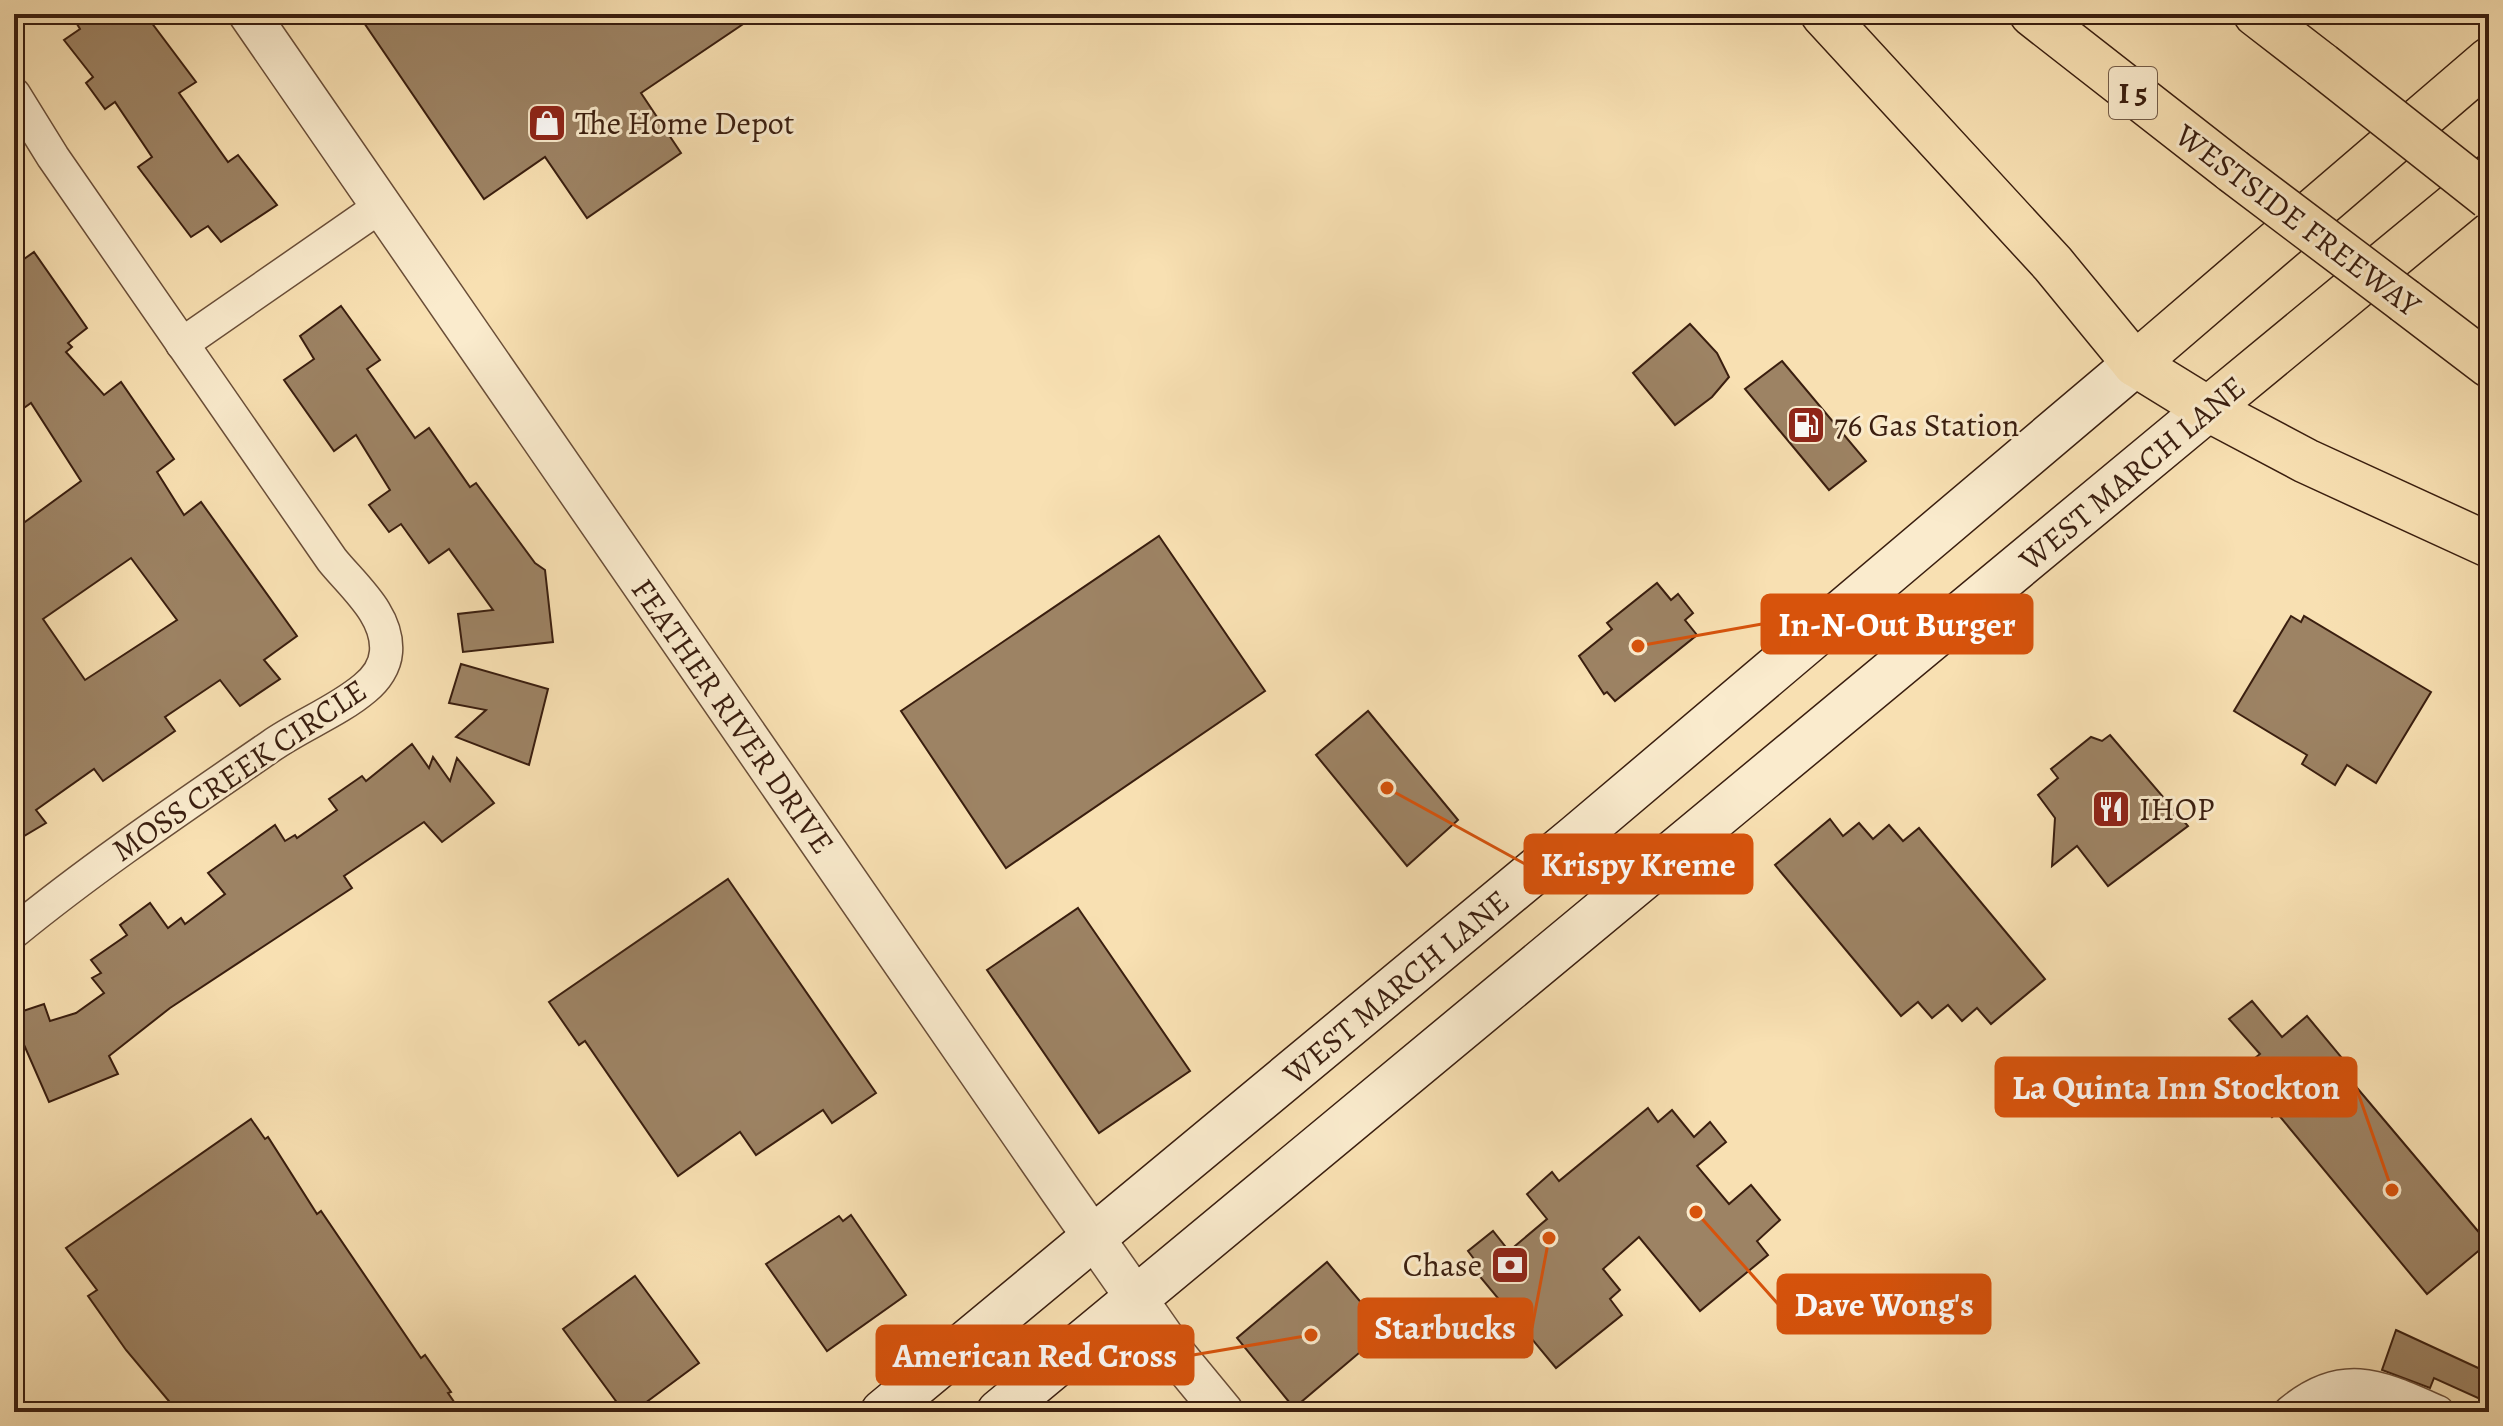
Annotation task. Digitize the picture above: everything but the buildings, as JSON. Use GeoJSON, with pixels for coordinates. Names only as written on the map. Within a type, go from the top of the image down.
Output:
{"type":"FeatureCollection","features":[{"type":"Feature","properties":{"kind":"main road"},"geometry":{"type":"LineString","coordinates":[[1823,14],[2053,264],[2135,364],[2208,409],[2306,461],[2489,545]]}},
{"type":"Feature","properties":{"kind":"main road","name":"WESTSIDE FREEWAY"},"geometry":{"type":"LineString","coordinates":[[2032,14],[2489,365]]}},
{"type":"Feature","properties":{"kind":"main road"},"geometry":{"type":"LineString","coordinates":[[2256,14],[2489,197]]}},
{"type":"Feature","properties":{"kind":"main road","name":"WEST MARCH LANE"},"geometry":{"type":"LineString","coordinates":[[883,1412],[1607,811],[2489,60]]}},
{"type":"Feature","properties":{"kind":"main road","name":"WEST MARCH LANE"},"geometry":{"type":"LineString","coordinates":[[999,1412],[2489,177]]}},
{"type":"Feature","properties":{"kind":"street","name":"FEATHER RIVER DRIVE"},"geometry":{"type":"LineString","coordinates":[[249,14],[1094,1238],[1176,1355],[1223,1412]]}},
{"type":"Feature","properties":{"kind":"street","name":"MOSS CREEK CIRCLE"},"geometry":{"type":"LineString","coordinates":[[14,94],[53,157],[332,560],[378,617],[385,635],[386,654],[377,676],[363,689],[275,743],[66,890],[14,932]]}},
{"type":"Feature","properties":{"kind":"street"},"geometry":{"type":"LineString","coordinates":[[182,344],[381,206]]}},
{"type":"Feature","properties":{"kind":"street"},"geometry":{"type":"LineString","coordinates":[[2290,1412],[2305,1400],[2342,1384],[2379,1386],[2438,1412]]}},
{"type":"Feature","properties":{"kind":"waterway"},"geometry":{"type":"LineString","coordinates":[[14,1408],[17,1412]]}},
{"type":"Feature","properties":{"kind":"place","name":"The Home Depot"},"geometry":{"type":"Point","coordinates":[547,123]}},
{"type":"Feature","properties":{"kind":"place","name":"76 Gas Station"},"geometry":{"type":"Point","coordinates":[1806,425]}},
{"type":"Feature","properties":{"kind":"place","name":"In-N-Out Burger"},"geometry":{"type":"Point","coordinates":[1638,646]}},
{"type":"Feature","properties":{"kind":"place","name":"Krispy Kreme"},"geometry":{"type":"Point","coordinates":[1387,788]}},
{"type":"Feature","properties":{"kind":"place","name":"IHOP"},"geometry":{"type":"Point","coordinates":[2111,809]}},
{"type":"Feature","properties":{"kind":"place","name":"La Quinta Inn Stockton"},"geometry":{"type":"Point","coordinates":[2392,1190]}},
{"type":"Feature","properties":{"kind":"place","name":"Dave Wong's"},"geometry":{"type":"Point","coordinates":[1696,1212]}},
{"type":"Feature","properties":{"kind":"place","name":"Starbucks"},"geometry":{"type":"Point","coordinates":[1549,1238]}},
{"type":"Feature","properties":{"kind":"place","name":"Chase"},"geometry":{"type":"Point","coordinates":[1510,1265]}},
{"type":"Feature","properties":{"kind":"place","name":"American Red Cross"},"geometry":{"type":"Point","coordinates":[1311,1335]}}]}
